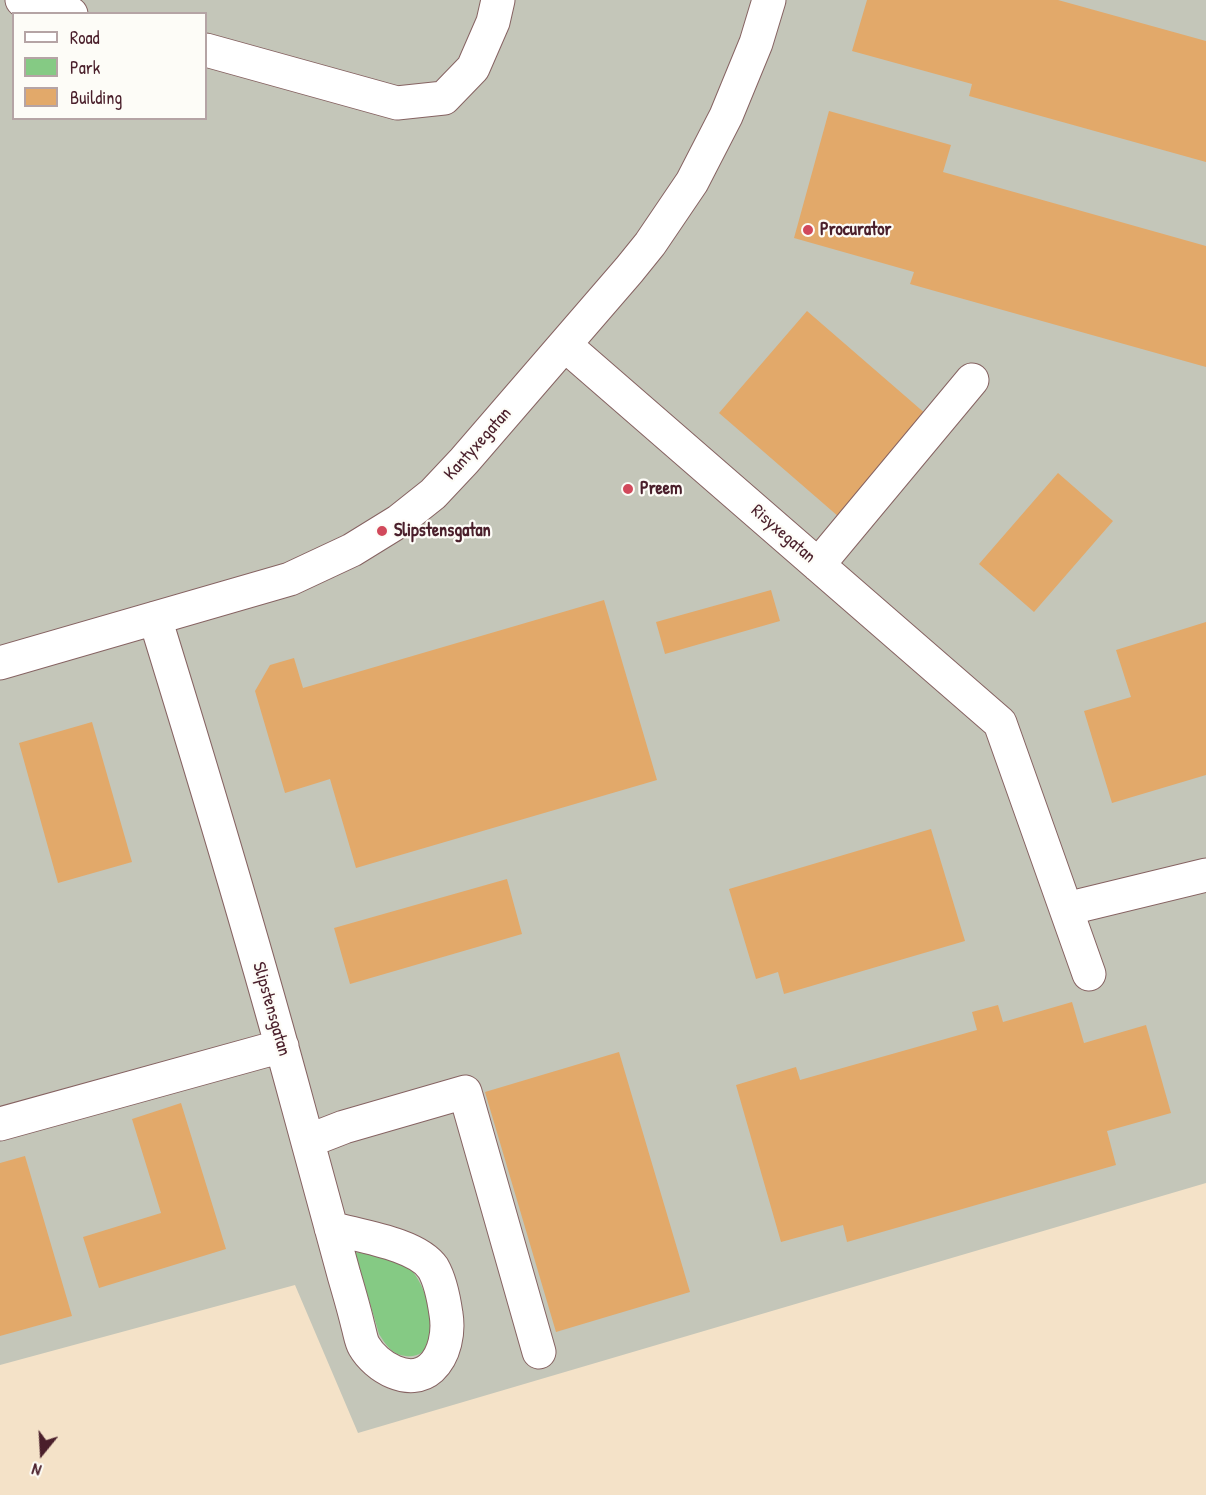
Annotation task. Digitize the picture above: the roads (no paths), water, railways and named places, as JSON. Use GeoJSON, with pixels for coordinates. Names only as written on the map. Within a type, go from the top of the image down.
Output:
{"type":"FeatureCollection","features":[{"type":"Feature","properties":{"kind":"street"},"geometry":{"type":"LineString","coordinates":[[22,0],[64,12]]}},
{"type":"Feature","properties":{"kind":"street"},"geometry":{"type":"LineString","coordinates":[[207,50],[397,103],[444,98],[473,68],[493,22],[498,0]]}},
{"type":"Feature","properties":{"kind":"street","name":"Kantyxegatan"},"geometry":{"type":"LineString","coordinates":[[0,663],[290,579],[352,550],[399,521],[433,494],[565,345],[650,244],[693,182],[726,116],[756,44],[769,0]]}},
{"type":"Feature","properties":{"kind":"street","name":"Risyxegatan"},"geometry":{"type":"LineString","coordinates":[[565,345],[1000,723],[1066,909]]}},
{"type":"Feature","properties":{"kind":"street"},"geometry":{"type":"LineString","coordinates":[[818,565],[972,380]]}},
{"type":"Feature","properties":{"kind":"street","name":"Slipstensgatan"},"geometry":{"type":"LineString","coordinates":[[155,618],[282,1046],[331,1228],[364,1346],[375,1360],[390,1371],[406,1376],[419,1375],[431,1368],[440,1356],[448,1325],[433,1269],[424,1258],[406,1248],[331,1228]]}},
{"type":"Feature","properties":{"kind":"street"},"geometry":{"type":"LineString","coordinates":[[1089,974],[1066,909],[1206,875]]}},
{"type":"Feature","properties":{"kind":"street"},"geometry":{"type":"LineString","coordinates":[[0,1124],[282,1046]]}},
{"type":"Feature","properties":{"kind":"street"},"geometry":{"type":"LineString","coordinates":[[308,1140],[344,1127],[465,1092],[539,1352]]}},
{"type":"Feature","properties":{"kind":"place","name":"Procurator"},"geometry":{"type":"Point","coordinates":[808,230]}},
{"type":"Feature","properties":{"kind":"place","name":"Preem"},"geometry":{"type":"Point","coordinates":[628,489]}},
{"type":"Feature","properties":{"kind":"place","name":"Slipstensgatan"},"geometry":{"type":"Point","coordinates":[382,531]}}]}
